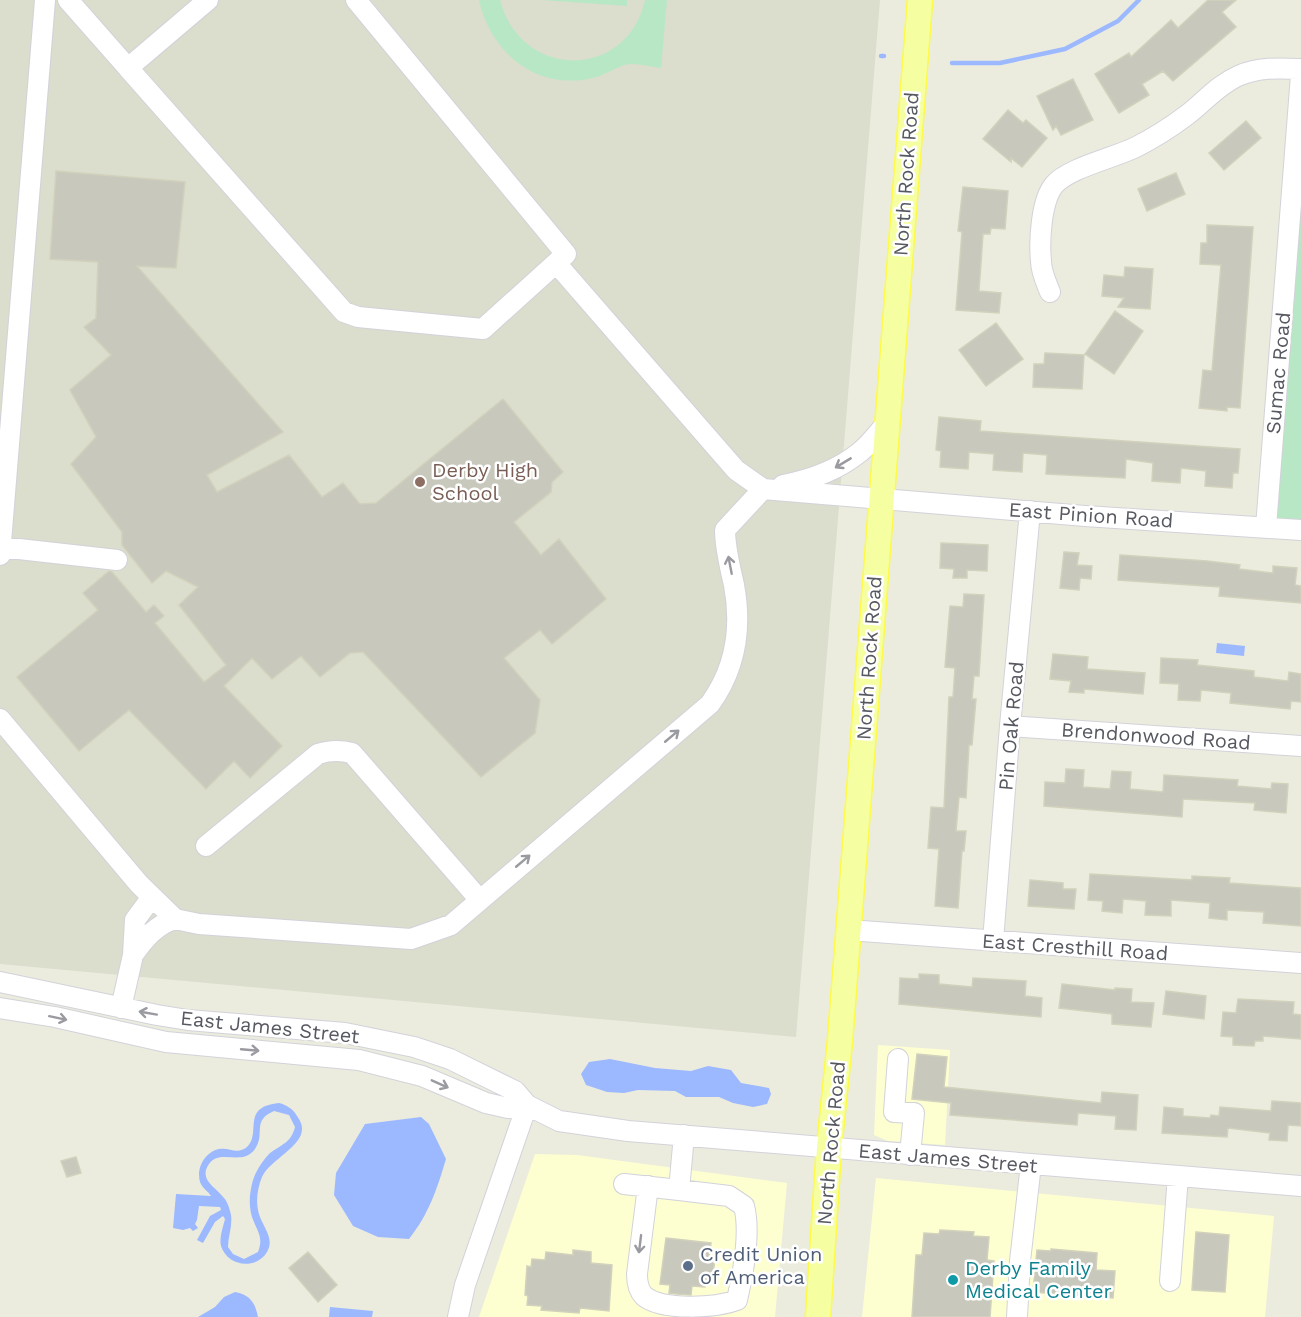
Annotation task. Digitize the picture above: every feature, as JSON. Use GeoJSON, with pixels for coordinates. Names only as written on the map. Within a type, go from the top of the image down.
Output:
{"type":"FeatureCollection","features":[{"type":"Feature","properties":{"kind":"main road","name":"North Rock Road"},"geometry":{"type":"LineString","coordinates":[[818,1317],[829,1148],[920,0]]}},
{"type":"Feature","properties":{"kind":"street"},"geometry":{"type":"LineString","coordinates":[[0,555],[45,0]]}},
{"type":"Feature","properties":{"kind":"street"},"geometry":{"type":"LineString","coordinates":[[68,0],[344,312],[358,317],[483,329],[566,254],[356,0]]}},
{"type":"Feature","properties":{"kind":"street"},"geometry":{"type":"LineString","coordinates":[[128,68],[208,0]]}},
{"type":"Feature","properties":{"kind":"street"},"geometry":{"type":"LineString","coordinates":[[1050,292],[1040,260],[1043,211],[1053,186],[1065,175],[1154,137],[1188,115],[1223,85],[1239,76],[1259,69],[1301,69]]}},
{"type":"Feature","properties":{"kind":"street","name":"Sumac Road"},"geometry":{"type":"LineString","coordinates":[[1266,527],[1301,75]]}},
{"type":"Feature","properties":{"kind":"street"},"geometry":{"type":"LineString","coordinates":[[556,263],[736,470],[763,489]]}},
{"type":"Feature","properties":{"kind":"street"},"geometry":{"type":"LineString","coordinates":[[133,955],[145,938],[163,923],[176,919],[199,924],[411,939],[451,925],[478,899],[710,704],[728,676],[735,652],[738,618],[725,530],[763,489],[801,482],[826,472],[860,452],[886,424]]}},
{"type":"Feature","properties":{"kind":"street","name":"East Pinion Road"},"geometry":{"type":"LineString","coordinates":[[763,489],[880,500],[1301,530]]}},
{"type":"Feature","properties":{"kind":"street","name":"Pin Oak Road"},"geometry":{"type":"LineString","coordinates":[[993,941],[1030,511]]}},
{"type":"Feature","properties":{"kind":"street"},"geometry":{"type":"LineString","coordinates":[[1,548],[117,560]]}},
{"type":"Feature","properties":{"kind":"street"},"geometry":{"type":"LineString","coordinates":[[0,718],[125,867],[176,919]]}},
{"type":"Feature","properties":{"kind":"street","name":"Brendonwood Road"},"geometry":{"type":"LineString","coordinates":[[1010,726],[1301,746]]}},
{"type":"Feature","properties":{"kind":"street"},"geometry":{"type":"LineString","coordinates":[[206,846],[318,754],[342,750],[352,753],[478,899]]}},
{"type":"Feature","properties":{"kind":"street"},"geometry":{"type":"LineString","coordinates":[[121,1008],[133,955],[135,921],[125,867]]}},
{"type":"Feature","properties":{"kind":"street"},"geometry":{"type":"LineString","coordinates":[[135,921],[152,897]]}},
{"type":"Feature","properties":{"kind":"street","name":"East Cresthill Road"},"geometry":{"type":"LineString","coordinates":[[848,930],[1301,963]]}},
{"type":"Feature","properties":{"kind":"street","name":"East James Street"},"geometry":{"type":"LineString","coordinates":[[0,982],[188,1020],[345,1033],[414,1047],[450,1059],[514,1091],[527,1105],[559,1121],[580,1125],[684,1136],[1301,1186]]}},
{"type":"Feature","properties":{"kind":"street","name":"East James Street"},"geometry":{"type":"LineString","coordinates":[[0,1008],[55,1017],[166,1042],[359,1060],[422,1076],[486,1103],[508,1108],[527,1105]]}},
{"type":"Feature","properties":{"kind":"street"},"geometry":{"type":"LineString","coordinates":[[898,1059],[894,1112],[914,1113],[910,1155]]}},
{"type":"Feature","properties":{"kind":"street"},"geometry":{"type":"LineString","coordinates":[[458,1317],[465,1285],[527,1105]]}},
{"type":"Feature","properties":{"kind":"street"},"geometry":{"type":"LineString","coordinates":[[679,1190],[684,1136]]}},
{"type":"Feature","properties":{"kind":"street"},"geometry":{"type":"LineString","coordinates":[[1017,1317],[1022,1240],[1031,1164]]}},
{"type":"Feature","properties":{"kind":"street"},"geometry":{"type":"LineString","coordinates":[[1170,1281],[1178,1176]]}},
{"type":"Feature","properties":{"kind":"street"},"geometry":{"type":"LineString","coordinates":[[624,1184],[648,1186],[729,1196],[744,1206],[748,1220],[740,1286],[736,1300],[725,1305],[690,1306],[652,1301],[642,1294],[637,1274],[648,1186]]}},
{"type":"Feature","properties":{"kind":"shaded area","name":"Derby High School"},"geometry":{"type":"Polygon","coordinates":[[[0,0],[880,0],[796,1037],[0,964],[0,0]]]}},
{"type":"Feature","properties":{"kind":"shaded area"},"geometry":{"type":"Polygon","coordinates":[[[479,0],[500,0],[512,26],[529,45],[550,57],[574,60],[597,57],[618,45],[634,27],[645,0],[667,0],[661,68],[628,64],[581,80],[545,77],[529,70],[502,48],[492,34],[479,0]]]}},
{"type":"Feature","properties":{"kind":"shaded area"},"geometry":{"type":"Polygon","coordinates":[[[541,0],[627,0],[627,6],[541,0]]]}},
{"type":"Feature","properties":{"kind":"shaded area"},"geometry":{"type":"Polygon","coordinates":[[[1301,132],[1301,530],[1266,527],[1301,132]]]}},
{"type":"Feature","properties":{"kind":"shaded area"},"geometry":{"type":"Polygon","coordinates":[[[878,1045],[950,1050],[945,1145],[888,1141],[874,1135],[878,1045]]]}},
{"type":"Feature","properties":{"kind":"shaded area"},"geometry":{"type":"Polygon","coordinates":[[[535,1154],[577,1155],[787,1183],[775,1317],[479,1317],[535,1154]]]}},
{"type":"Feature","properties":{"kind":"shaded area"},"geometry":{"type":"Polygon","coordinates":[[[876,1178],[1274,1216],[1265,1317],[862,1317],[876,1178]]]}},
{"type":"Feature","properties":{"kind":"water"},"geometry":{"type":"Polygon","coordinates":[[[1217,643],[1245,646],[1244,656],[1216,653],[1217,643]]]}},
{"type":"Feature","properties":{"kind":"water"},"geometry":{"type":"Polygon","coordinates":[[[610,1059],[655,1068],[691,1071],[708,1066],[731,1070],[741,1083],[769,1088],[771,1094],[767,1104],[753,1107],[733,1103],[719,1097],[686,1097],[675,1091],[607,1092],[586,1085],[581,1074],[589,1062],[610,1059]]]}},
{"type":"Feature","properties":{"kind":"water"},"geometry":{"type":"Polygon","coordinates":[[[279,1103],[292,1109],[302,1125],[301,1134],[291,1148],[267,1169],[259,1186],[258,1207],[270,1240],[268,1250],[260,1260],[247,1264],[240,1263],[229,1258],[221,1246],[225,1219],[223,1216],[215,1222],[203,1243],[197,1240],[210,1216],[221,1210],[220,1207],[199,1206],[195,1224],[198,1228],[193,1231],[190,1228],[183,1230],[173,1228],[176,1194],[211,1196],[200,1182],[199,1171],[203,1161],[210,1153],[219,1149],[237,1151],[247,1147],[253,1135],[256,1115],[267,1105],[279,1103]],[[274,1111],[267,1115],[261,1123],[258,1143],[250,1154],[244,1157],[219,1157],[209,1164],[206,1170],[209,1183],[225,1199],[230,1209],[228,1247],[233,1254],[244,1259],[258,1252],[260,1244],[260,1237],[250,1207],[253,1180],[267,1156],[291,1137],[295,1127],[289,1115],[274,1111]]]}},
{"type":"Feature","properties":{"kind":"water"},"geometry":{"type":"Polygon","coordinates":[[[421,1117],[429,1124],[446,1159],[436,1191],[422,1220],[409,1239],[378,1237],[353,1226],[334,1195],[336,1173],[365,1124],[421,1117]]]}},
{"type":"Feature","properties":{"kind":"water"},"geometry":{"type":"Polygon","coordinates":[[[235,1292],[251,1300],[258,1317],[198,1317],[215,1307],[224,1297],[235,1292]]]}},
{"type":"Feature","properties":{"kind":"water"},"geometry":{"type":"Polygon","coordinates":[[[330,1307],[373,1311],[372,1317],[329,1317],[330,1307]]]}},
{"type":"Feature","properties":{"kind":"building"},"geometry":{"type":"Polygon","coordinates":[[[1208,0],[1236,0],[1222,12],[1236,27],[1173,81],[1163,71],[1142,84],[1149,95],[1119,113],[1095,74],[1129,53],[1131,57],[1171,20],[1178,28],[1208,0]]]}},
{"type":"Feature","properties":{"kind":"building"},"geometry":{"type":"Polygon","coordinates":[[[1073,79],[1093,120],[1061,135],[1056,126],[1053,130],[1037,96],[1073,79]]]}},
{"type":"Feature","properties":{"kind":"building"},"geometry":{"type":"Polygon","coordinates":[[[1008,110],[1023,123],[1026,120],[1047,138],[1022,167],[1011,158],[1011,162],[983,139],[1008,110]]]}},
{"type":"Feature","properties":{"kind":"building"},"geometry":{"type":"Polygon","coordinates":[[[1246,121],[1261,138],[1224,170],[1209,153],[1246,121]]]}},
{"type":"Feature","properties":{"kind":"building","name":"Derby High School"},"geometry":{"type":"Polygon","coordinates":[[[56,171],[185,182],[176,268],[137,266],[283,432],[207,475],[217,492],[289,455],[322,497],[343,483],[360,504],[376,503],[503,399],[563,472],[552,482],[551,492],[514,522],[541,555],[559,539],[606,599],[552,644],[540,630],[504,658],[540,700],[535,733],[481,777],[363,652],[350,653],[320,677],[301,656],[272,679],[252,658],[224,686],[282,746],[250,778],[234,761],[206,789],[129,710],[79,751],[17,677],[98,610],[83,593],[109,571],[146,612],[154,605],[164,616],[155,623],[204,682],[226,665],[179,605],[198,587],[166,571],[152,583],[122,545],[122,532],[71,464],[96,437],[70,390],[111,355],[84,327],[96,318],[98,262],[50,259],[56,171]]]}},
{"type":"Feature","properties":{"kind":"building"},"geometry":{"type":"Polygon","coordinates":[[[1176,173],[1185,194],[1147,211],[1138,189],[1176,173]]]}},
{"type":"Feature","properties":{"kind":"building"},"geometry":{"type":"Polygon","coordinates":[[[963,187],[1008,191],[1005,229],[991,228],[990,234],[983,234],[979,291],[1001,293],[999,313],[956,310],[962,232],[958,231],[963,187]]]}},
{"type":"Feature","properties":{"kind":"building"},"geometry":{"type":"Polygon","coordinates":[[[1207,225],[1253,227],[1240,408],[1227,407],[1227,411],[1199,408],[1203,370],[1212,371],[1221,265],[1200,264],[1201,243],[1207,243],[1207,225]]]}},
{"type":"Feature","properties":{"kind":"building"},"geometry":{"type":"Polygon","coordinates":[[[1125,267],[1153,269],[1150,309],[1118,307],[1124,298],[1102,296],[1104,275],[1124,277],[1125,267]]]}},
{"type":"Feature","properties":{"kind":"building"},"geometry":{"type":"Polygon","coordinates":[[[1115,311],[1143,331],[1114,374],[1085,354],[1115,311]]]}},
{"type":"Feature","properties":{"kind":"building"},"geometry":{"type":"Polygon","coordinates":[[[996,323],[1023,359],[986,386],[959,350],[996,323]]]}},
{"type":"Feature","properties":{"kind":"building"},"geometry":{"type":"Polygon","coordinates":[[[1045,353],[1084,355],[1082,389],[1033,387],[1034,364],[1044,364],[1045,353]]]}},
{"type":"Feature","properties":{"kind":"building"},"geometry":{"type":"Polygon","coordinates":[[[939,417],[981,421],[980,431],[1240,449],[1238,473],[1233,473],[1232,488],[1205,486],[1206,471],[1181,468],[1180,483],[1152,481],[1153,463],[1126,459],[1125,478],[1046,474],[1047,455],[1023,453],[1022,472],[993,470],[994,454],[969,452],[968,469],[940,467],[941,451],[936,450],[939,417]]]}},
{"type":"Feature","properties":{"kind":"building"},"geometry":{"type":"Polygon","coordinates":[[[941,543],[988,545],[987,571],[967,570],[967,578],[953,578],[954,569],[940,568],[941,543]]]}},
{"type":"Feature","properties":{"kind":"building"},"geometry":{"type":"Polygon","coordinates":[[[1064,552],[1079,553],[1077,565],[1092,566],[1091,579],[1080,578],[1079,590],[1060,588],[1064,552]]]}},
{"type":"Feature","properties":{"kind":"building"},"geometry":{"type":"Polygon","coordinates":[[[1120,555],[1207,561],[1240,565],[1239,569],[1273,573],[1273,566],[1297,568],[1295,585],[1301,586],[1301,603],[1219,596],[1220,587],[1118,580],[1120,555]]]}},
{"type":"Feature","properties":{"kind":"building"},"geometry":{"type":"Polygon","coordinates":[[[964,594],[984,595],[979,676],[974,676],[972,699],[976,699],[972,745],[969,745],[966,798],[959,797],[956,831],[966,831],[964,851],[962,851],[958,908],[935,906],[939,849],[928,848],[931,807],[944,808],[949,697],[953,697],[955,668],[945,667],[950,606],[963,607],[964,594]]]}},
{"type":"Feature","properties":{"kind":"building"},"geometry":{"type":"Polygon","coordinates":[[[1053,654],[1088,657],[1087,669],[1145,673],[1143,694],[1084,689],[1084,693],[1069,692],[1071,681],[1050,679],[1053,654]]]}},
{"type":"Feature","properties":{"kind":"building"},"geometry":{"type":"Polygon","coordinates":[[[1161,658],[1198,660],[1197,665],[1254,671],[1254,677],[1288,681],[1289,672],[1301,674],[1301,702],[1291,701],[1290,709],[1230,703],[1231,693],[1201,690],[1200,701],[1178,700],[1179,684],[1160,683],[1161,658]]]}},
{"type":"Feature","properties":{"kind":"building"},"geometry":{"type":"Polygon","coordinates":[[[1066,769],[1084,770],[1083,787],[1110,789],[1112,771],[1131,772],[1130,789],[1163,792],[1164,775],[1238,780],[1237,786],[1271,789],[1272,783],[1288,784],[1286,813],[1254,810],[1255,803],[1183,799],[1182,817],[1044,806],[1045,782],[1065,783],[1066,769]]]}},
{"type":"Feature","properties":{"kind":"building"},"geometry":{"type":"Polygon","coordinates":[[[1090,874],[1192,880],[1192,876],[1230,878],[1229,883],[1301,888],[1301,926],[1263,923],[1264,912],[1227,910],[1227,920],[1209,918],[1210,903],[1171,900],[1171,916],[1145,915],[1146,901],[1123,899],[1122,913],[1102,911],[1103,901],[1088,900],[1090,874]]]}},
{"type":"Feature","properties":{"kind":"building"},"geometry":{"type":"Polygon","coordinates":[[[1030,880],[1063,883],[1063,889],[1076,889],[1074,909],[1028,906],[1030,880]]]}},
{"type":"Feature","properties":{"kind":"building"},"geometry":{"type":"Polygon","coordinates":[[[919,974],[939,975],[939,984],[972,987],[973,978],[1026,981],[1025,996],[1042,998],[1041,1017],[899,1004],[900,978],[919,979],[919,974]]]}},
{"type":"Feature","properties":{"kind":"building"},"geometry":{"type":"Polygon","coordinates":[[[1062,984],[1115,990],[1115,988],[1132,989],[1131,1002],[1154,1003],[1151,1027],[1112,1024],[1112,1014],[1059,1008],[1062,984]]]}},
{"type":"Feature","properties":{"kind":"building"},"geometry":{"type":"Polygon","coordinates":[[[1166,991],[1206,996],[1204,1019],[1163,1014],[1166,991]]]}},
{"type":"Feature","properties":{"kind":"building"},"geometry":{"type":"Polygon","coordinates":[[[1238,999],[1294,1002],[1293,1014],[1301,1015],[1301,1039],[1263,1036],[1263,1041],[1255,1041],[1254,1046],[1233,1045],[1233,1037],[1221,1036],[1223,1012],[1236,1013],[1238,999]]]}},
{"type":"Feature","properties":{"kind":"building"},"geometry":{"type":"Polygon","coordinates":[[[917,1054],[947,1057],[944,1087],[1101,1103],[1102,1092],[1138,1095],[1136,1130],[1115,1129],[1116,1116],[1078,1113],[1077,1125],[950,1115],[951,1103],[912,1099],[917,1054]]]}},
{"type":"Feature","properties":{"kind":"building"},"geometry":{"type":"Polygon","coordinates":[[[1272,1101],[1301,1103],[1301,1126],[1288,1125],[1287,1141],[1269,1140],[1270,1133],[1228,1128],[1227,1137],[1162,1133],[1164,1107],[1183,1109],[1183,1116],[1210,1118],[1211,1115],[1219,1116],[1220,1107],[1271,1111],[1272,1101]]]}},
{"type":"Feature","properties":{"kind":"building"},"geometry":{"type":"Polygon","coordinates":[[[76,1157],[81,1173],[67,1177],[61,1161],[76,1157]]]}},
{"type":"Feature","properties":{"kind":"building","name":"Derby Family Medical Center"},"geometry":{"type":"Polygon","coordinates":[[[940,1230],[974,1232],[973,1236],[989,1237],[987,1260],[994,1261],[990,1317],[912,1317],[916,1255],[922,1255],[924,1233],[939,1234],[940,1230]]]}},
{"type":"Feature","properties":{"kind":"building"},"geometry":{"type":"Polygon","coordinates":[[[1196,1232],[1229,1235],[1225,1292],[1192,1290],[1196,1232]]]}},
{"type":"Feature","properties":{"kind":"building","name":"Credit Union of America"},"geometry":{"type":"Polygon","coordinates":[[[666,1238],[711,1243],[709,1258],[715,1258],[713,1275],[707,1274],[705,1287],[692,1286],[691,1295],[669,1293],[670,1285],[660,1284],[666,1238]]]}},
{"type":"Feature","properties":{"kind":"building"},"geometry":{"type":"Polygon","coordinates":[[[1051,1249],[1097,1253],[1096,1270],[1115,1271],[1113,1298],[1033,1292],[1037,1250],[1051,1251],[1051,1249]]]}},
{"type":"Feature","properties":{"kind":"building"},"geometry":{"type":"Polygon","coordinates":[[[573,1250],[591,1252],[591,1263],[612,1265],[609,1311],[580,1308],[579,1313],[541,1310],[542,1306],[527,1305],[528,1296],[525,1295],[527,1266],[531,1267],[532,1259],[545,1260],[546,1252],[573,1255],[573,1250]]]}},
{"type":"Feature","properties":{"kind":"building"},"geometry":{"type":"Polygon","coordinates":[[[308,1252],[337,1285],[318,1302],[289,1268],[308,1252]]]}},
{"type":"Feature","properties":{"kind":"waterway"},"geometry":{"type":"LineString","coordinates":[[952,63],[1000,63],[1065,49],[1118,21],[1139,0]]}},
{"type":"Feature","properties":{"kind":"place","name":"Derby High School"},"geometry":{"type":"Point","coordinates":[420,482]}},
{"type":"Feature","properties":{"kind":"place","name":"Credit Union of America"},"geometry":{"type":"Point","coordinates":[688,1266]}},
{"type":"Feature","properties":{"kind":"place","name":"Derby Family Medical Center"},"geometry":{"type":"Point","coordinates":[953,1280]}}]}
